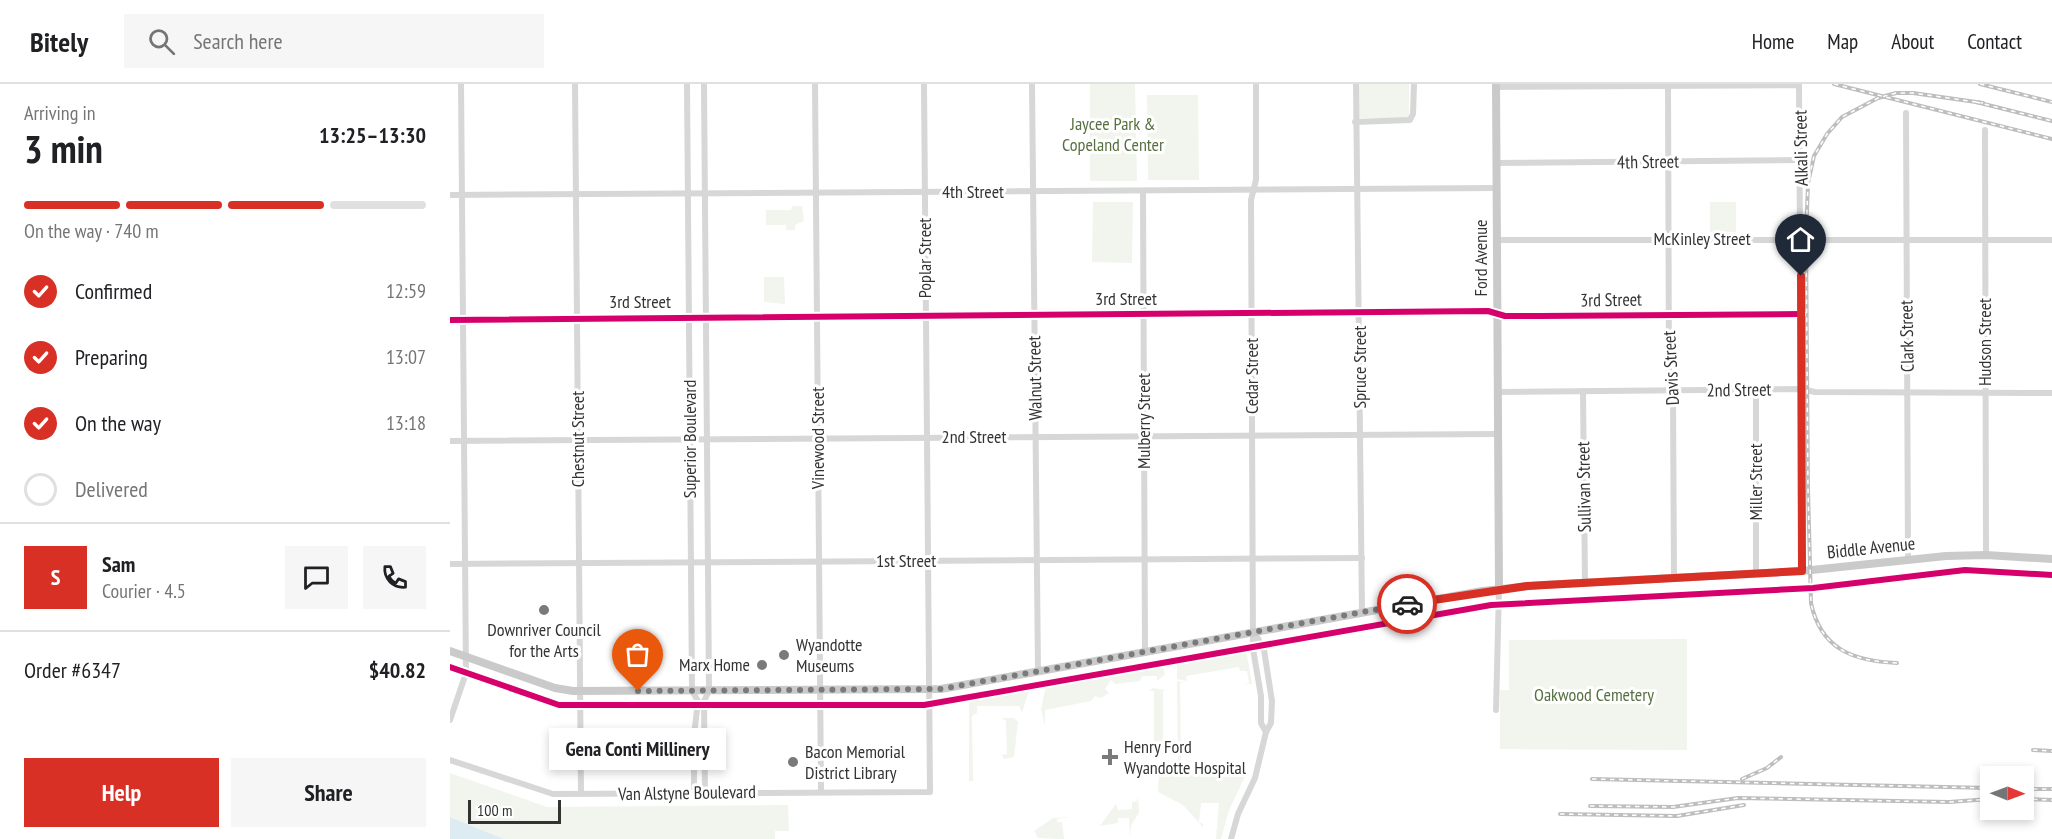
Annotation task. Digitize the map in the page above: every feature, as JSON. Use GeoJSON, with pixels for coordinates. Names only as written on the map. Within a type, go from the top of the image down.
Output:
{"type":"FeatureCollection","features":[{"type":"Feature","properties":{"kind":"main road","name":"Ford Avenue"},"geometry":{"type":"LineString","coordinates":[[1496,85],[1499,589]]}},
{"type":"Feature","properties":{"kind":"main road","name":"Biddle Avenue"},"geometry":{"type":"LineString","coordinates":[[450,651],[555,688],[580,691],[929,689],[1038,672],[1499,589],[1802,571],[1986,555],[2052,559]]}},
{"type":"Feature","properties":{"kind":"street"},"geometry":{"type":"LineString","coordinates":[[450,720],[466,673],[467,657],[461,84]]}},
{"type":"Feature","properties":{"kind":"street","name":"Chestnut Street"},"geometry":{"type":"LineString","coordinates":[[575,84],[581,794]]}},
{"type":"Feature","properties":{"kind":"street","name":"Superior Boulevard"},"geometry":{"type":"LineString","coordinates":[[687,84],[692,691],[698,701],[694,731],[694,793]]}},
{"type":"Feature","properties":{"kind":"street","name":"Superior Boulevard"},"geometry":{"type":"LineString","coordinates":[[704,84],[709,691],[704,701],[705,792]]}},
{"type":"Feature","properties":{"kind":"street","name":"Vinewood Street"},"geometry":{"type":"LineString","coordinates":[[815,84],[821,792]]}},
{"type":"Feature","properties":{"kind":"street","name":"Poplar Street"},"geometry":{"type":"LineString","coordinates":[[924,84],[930,792]]}},
{"type":"Feature","properties":{"kind":"street","name":"Walnut Street"},"geometry":{"type":"LineString","coordinates":[[1032,84],[1038,672]]}},
{"type":"Feature","properties":{"kind":"street","name":"Cedar Street"},"geometry":{"type":"LineString","coordinates":[[1256,84],[1256,180],[1251,200],[1255,632],[1253,649],[1261,696],[1262,723],[1266,732]]}},
{"type":"Feature","properties":{"kind":"street","name":"Spruce Street"},"geometry":{"type":"LineString","coordinates":[[1356,84],[1362,612]]}},
{"type":"Feature","properties":{"kind":"street"},"geometry":{"type":"LineString","coordinates":[[1355,122],[1410,120],[1413,114],[1414,84]]}},
{"type":"Feature","properties":{"kind":"street"},"geometry":{"type":"LineString","coordinates":[[1496,85],[1668,85]]}},
{"type":"Feature","properties":{"kind":"street","name":"Alkali Street"},"geometry":{"type":"LineString","coordinates":[[1668,85],[1799,86],[1802,571]]}},
{"type":"Feature","properties":{"kind":"street","name":"Davis Street"},"geometry":{"type":"LineString","coordinates":[[1668,85],[1669,382],[1674,579]]}},
{"type":"Feature","properties":{"kind":"street","name":"Clark Street"},"geometry":{"type":"LineString","coordinates":[[1906,113],[1908,560]]}},
{"type":"Feature","properties":{"kind":"street","name":"Hudson Street"},"geometry":{"type":"LineString","coordinates":[[1985,130],[1986,555]]}},
{"type":"Feature","properties":{"kind":"street","name":"4th Street"},"geometry":{"type":"LineString","coordinates":[[1496,163],[1801,160]]}},
{"type":"Feature","properties":{"kind":"street","name":"4th Street"},"geometry":{"type":"LineString","coordinates":[[450,195],[1496,188]]}},
{"type":"Feature","properties":{"kind":"street","name":"Mulberry Street"},"geometry":{"type":"LineString","coordinates":[[1143,191],[1145,652]]}},
{"type":"Feature","properties":{"kind":"street","name":"McKinley Street"},"geometry":{"type":"LineString","coordinates":[[1496,240],[2052,240]]}},
{"type":"Feature","properties":{"kind":"street","name":"3rd Street"},"geometry":{"type":"LineString","coordinates":[[450,320],[690,316],[1488,311],[1497,314],[1540,316],[1801,314]]}},
{"type":"Feature","properties":{"kind":"street","name":"2nd Street"},"geometry":{"type":"LineString","coordinates":[[1497,392],[1802,389],[1808,392],[2052,393]]}},
{"type":"Feature","properties":{"kind":"street","name":"Miller Street"},"geometry":{"type":"LineString","coordinates":[[1756,390],[1756,574]]}},
{"type":"Feature","properties":{"kind":"street","name":"Sullivan Street"},"geometry":{"type":"LineString","coordinates":[[1583,391],[1586,583]]}},
{"type":"Feature","properties":{"kind":"street","name":"2nd Street"},"geometry":{"type":"LineString","coordinates":[[450,441],[1497,434]]}},
{"type":"Feature","properties":{"kind":"street","name":"1st Street"},"geometry":{"type":"LineString","coordinates":[[450,564],[1362,558]]}},
{"type":"Feature","properties":{"kind":"street","name":"Ford Avenue"},"geometry":{"type":"LineString","coordinates":[[1496,710],[1499,589]]}},
{"type":"Feature","properties":{"kind":"street"},"geometry":{"type":"LineString","coordinates":[[1231,839],[1238,814],[1259,766],[1266,732],[1271,723],[1272,701],[1264,650],[1255,632]]}},
{"type":"Feature","properties":{"kind":"street","name":"Van Alstyne Boulevard"},"geometry":{"type":"LineString","coordinates":[[450,760],[546,793],[930,792]]}},
{"type":"Feature","properties":{"kind":"green space","name":"Jaycee Park & Copeland Center"},"geometry":{"type":"Polygon","coordinates":[[[1090,84],[1135,84],[1137,181],[1090,181],[1090,84]]]}},
{"type":"Feature","properties":{"kind":"green space"},"geometry":{"type":"Polygon","coordinates":[[[1359,84],[1409,84],[1409,118],[1359,118],[1359,84]]]}},
{"type":"Feature","properties":{"kind":"green space"},"geometry":{"type":"Polygon","coordinates":[[[1147,95],[1198,95],[1199,180],[1148,180],[1147,95]]]}},
{"type":"Feature","properties":{"kind":"green space"},"geometry":{"type":"Polygon","coordinates":[[[1093,202],[1133,202],[1132,263],[1092,262],[1093,202]]]}},
{"type":"Feature","properties":{"kind":"green space"},"geometry":{"type":"Polygon","coordinates":[[[1710,202],[1736,202],[1736,232],[1710,232],[1710,202]]]}},
{"type":"Feature","properties":{"kind":"green space"},"geometry":{"type":"Polygon","coordinates":[[[793,206],[802,206],[804,221],[795,225],[795,230],[786,230],[786,225],[766,225],[766,210],[791,210],[793,206]]]}},
{"type":"Feature","properties":{"kind":"green space"},"geometry":{"type":"Polygon","coordinates":[[[764,277],[784,277],[785,304],[764,302],[764,277]]]}},
{"type":"Feature","properties":{"kind":"green space","name":"Oakwood Cemetery"},"geometry":{"type":"Polygon","coordinates":[[[1687,639],[1687,750],[1500,749],[1500,690],[1509,690],[1509,640],[1687,639]]]}},
{"type":"Feature","properties":{"kind":"green space"},"geometry":{"type":"Polygon","coordinates":[[[1246,650],[1252,684],[1244,684],[1249,683],[1247,671],[1240,671],[1239,667],[1186,676],[1187,681],[1177,679],[1177,663],[1246,650]]]}},
{"type":"Feature","properties":{"kind":"green space"},"geometry":{"type":"Polygon","coordinates":[[[1163,666],[1165,674],[1157,681],[1157,676],[1142,676],[1140,681],[1115,684],[1111,680],[1105,689],[1109,693],[1101,698],[1095,696],[1091,701],[1045,710],[1045,726],[1041,710],[1046,685],[1163,666]]]}},
{"type":"Feature","properties":{"kind":"green space"},"geometry":{"type":"Polygon","coordinates":[[[1177,681],[1185,683],[1180,683],[1181,762],[1184,763],[1176,772],[1159,771],[1158,766],[1172,765],[1178,759],[1177,681]]]}},
{"type":"Feature","properties":{"kind":"green space"},"geometry":{"type":"Polygon","coordinates":[[[1030,687],[1022,713],[1019,706],[977,706],[977,713],[972,716],[973,781],[969,781],[969,699],[1030,687]]]}},
{"type":"Feature","properties":{"kind":"green space"},"geometry":{"type":"Polygon","coordinates":[[[1153,688],[1167,690],[1163,691],[1163,752],[1168,753],[1150,753],[1154,752],[1154,691],[1149,691],[1153,688]]]}},
{"type":"Feature","properties":{"kind":"green space"},"geometry":{"type":"Polygon","coordinates":[[[1002,718],[1014,718],[1018,722],[1014,757],[1004,759],[1002,755],[1007,754],[1006,721],[1002,718]]]}},
{"type":"Feature","properties":{"kind":"green space"},"geometry":{"type":"Polygon","coordinates":[[[1247,772],[1229,810],[1221,839],[1216,839],[1219,803],[1201,803],[1199,822],[1203,824],[1203,827],[1183,805],[1158,792],[1159,773],[1185,775],[1247,772]]]}},
{"type":"Feature","properties":{"kind":"green space"},"geometry":{"type":"Polygon","coordinates":[[[450,773],[547,807],[788,805],[789,831],[775,831],[775,839],[504,839],[450,817],[450,773]]]}},
{"type":"Feature","properties":{"kind":"green space"},"geometry":{"type":"Polygon","coordinates":[[[1138,796],[1139,813],[1131,825],[1130,838],[1129,818],[1118,818],[1118,823],[1100,826],[1116,804],[1118,810],[1132,809],[1132,802],[1137,801],[1138,796]]]}},
{"type":"Feature","properties":{"kind":"green space"},"geometry":{"type":"Polygon","coordinates":[[[1071,817],[1057,819],[1057,822],[1062,822],[1064,839],[1038,838],[1034,831],[1053,818],[1071,817]]]}},
{"type":"Feature","properties":{"kind":"shaded area"},"geometry":{"type":"Polygon","coordinates":[[[450,817],[504,839],[450,839],[450,817]]]}},
{"type":"Feature","properties":{"kind":"railway"},"geometry":{"type":"LineString","coordinates":[[1834,84],[2052,139]]}},
{"type":"Feature","properties":{"kind":"railway"},"geometry":{"type":"LineString","coordinates":[[1980,84],[2052,102]]}},
{"type":"Feature","properties":{"kind":"railway"},"geometry":{"type":"LineString","coordinates":[[1897,663],[1854,656],[1842,650],[1823,632],[1811,603],[1806,239],[1808,183],[1814,156],[1827,134],[1842,117],[1878,98],[1896,93],[1913,93],[1983,103]]}},
{"type":"Feature","properties":{"kind":"railway"},"geometry":{"type":"LineString","coordinates":[[1976,102],[2052,121]]}},
{"type":"Feature","properties":{"kind":"railway"},"geometry":{"type":"LineString","coordinates":[[2033,750],[2052,751]]}},
{"type":"Feature","properties":{"kind":"railway"},"geometry":{"type":"LineString","coordinates":[[1742,779],[1767,768],[1781,757]]}},
{"type":"Feature","properties":{"kind":"railway"},"geometry":{"type":"LineString","coordinates":[[1592,779],[1980,788]]}},
{"type":"Feature","properties":{"kind":"railway"},"geometry":{"type":"LineString","coordinates":[[2034,789],[2052,789]]}},
{"type":"Feature","properties":{"kind":"railway"},"geometry":{"type":"LineString","coordinates":[[1590,806],[1673,807],[1738,798],[1949,802],[1980,800]]}},
{"type":"Feature","properties":{"kind":"railway"},"geometry":{"type":"LineString","coordinates":[[2034,799],[2052,800]]}},
{"type":"Feature","properties":{"kind":"railway"},"geometry":{"type":"LineString","coordinates":[[1560,814],[1677,816],[1744,805]]}},
{"type":"Feature","properties":{"kind":"cycle path"},"geometry":{"type":"LineString","coordinates":[[450,320],[1488,311],[1505,316],[1801,314]]}},
{"type":"Feature","properties":{"kind":"cycle path"},"geometry":{"type":"LineString","coordinates":[[450,667],[559,705],[924,705],[1491,605],[1813,588],[1965,570],[2052,575]]}},
{"type":"Feature","properties":{"kind":"way so far"},"geometry":{"type":"LineString","coordinates":[[638,691],[941,689],[1407,604]]}},
{"type":"Feature","properties":{"kind":"place","name":"Downriver Council for the Arts"},"geometry":{"type":"Point","coordinates":[544,610]}},
{"type":"Feature","properties":{"kind":"place","name":"Wyandotte Museums"},"geometry":{"type":"Point","coordinates":[784,655]}},
{"type":"Feature","properties":{"kind":"place","name":"Marx Home"},"geometry":{"type":"Point","coordinates":[762,665]}},
{"type":"Feature","properties":{"kind":"place","name":"Gena Conti Millinery"},"geometry":{"type":"Point","coordinates":[638,691]}},
{"type":"Feature","properties":{"kind":"place","name":"Henry Ford Wyandotte Hospital"},"geometry":{"type":"Point","coordinates":[1110,757]}},
{"type":"Feature","properties":{"kind":"place","name":"Bacon Memorial District Library"},"geometry":{"type":"Point","coordinates":[793,762]}},
{"type":"Feature","properties":{"kind":"route"},"geometry":{"type":"LineString","coordinates":[[1407,604],[1527,586],[1802,571],[1801,276]]}}]}
